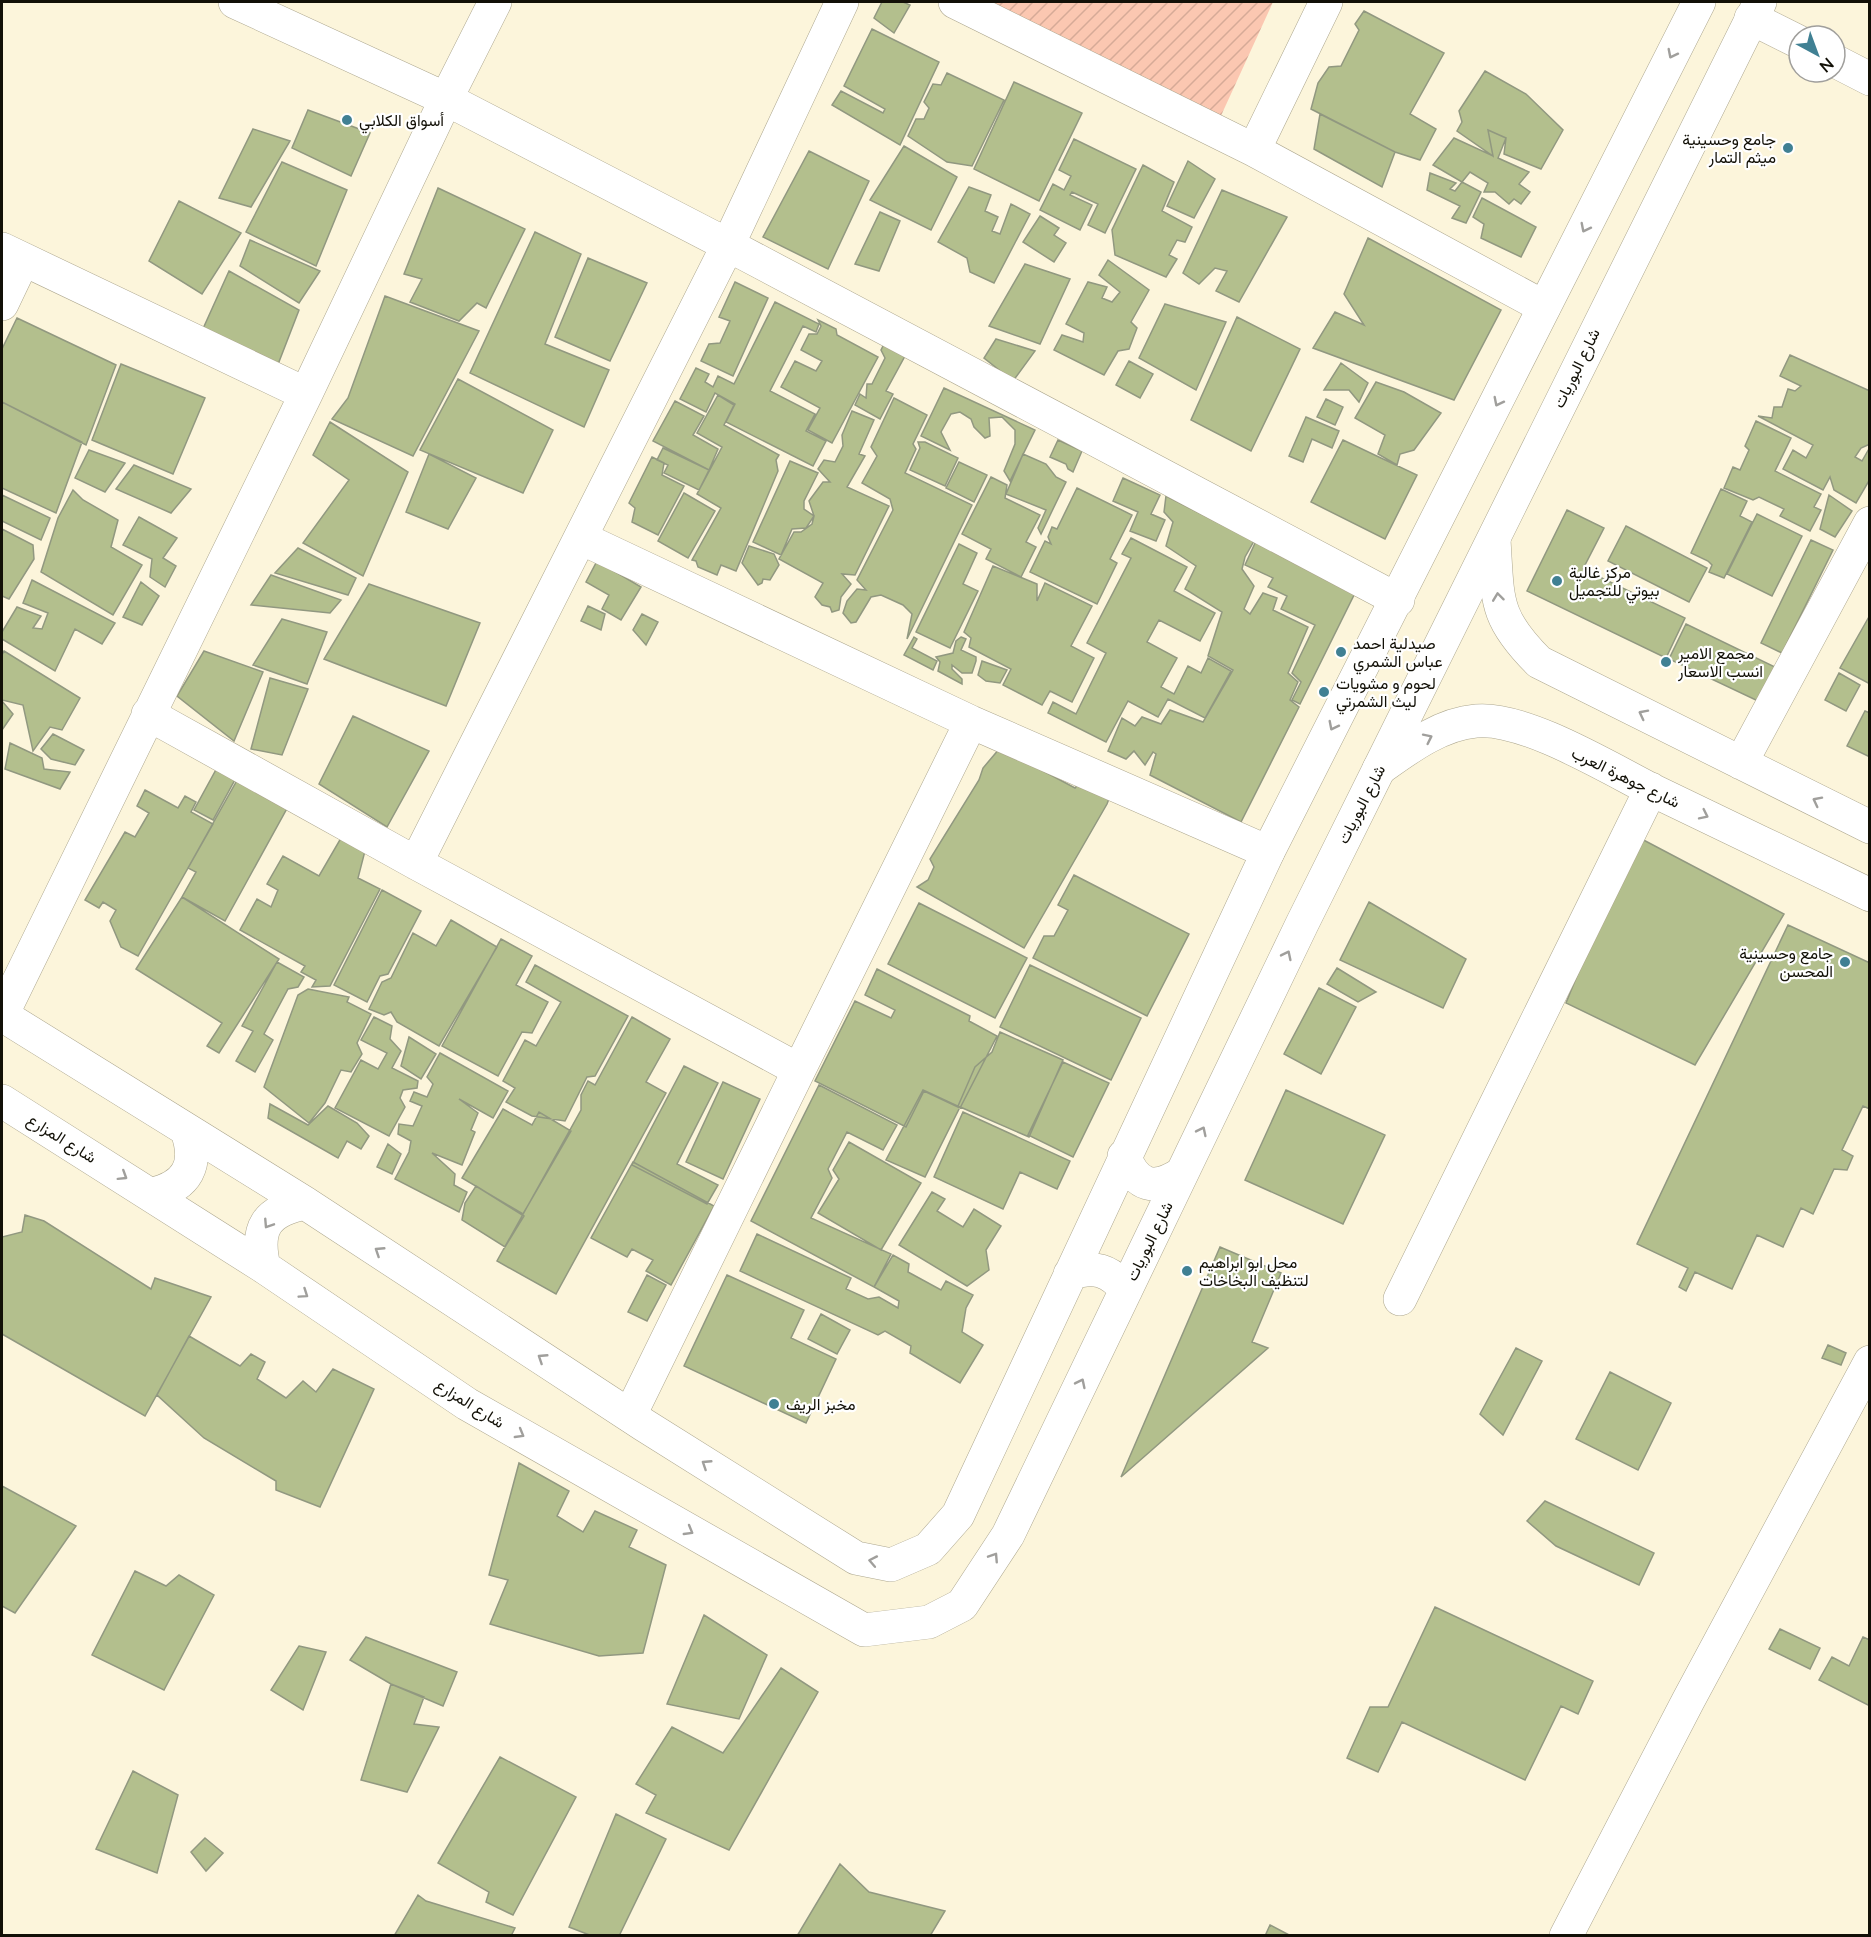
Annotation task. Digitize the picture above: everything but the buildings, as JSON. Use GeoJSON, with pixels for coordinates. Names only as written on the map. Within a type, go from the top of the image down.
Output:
{"type":"FeatureCollection","features":[{"type":"Feature","properties":{"kind":"street"},"geometry":{"type":"LineString","coordinates":[[235,2],[446,99],[728,245],[1398,600]]}},
{"type":"Feature","properties":{"kind":"street"},"geometry":{"type":"LineString","coordinates":[[495,2],[2,1015],[305,1203],[630,1415],[855,1558],[891,1565],[928,1549],[958,1515],[1268,852],[1398,600],[1699,2]]}},
{"type":"Feature","properties":{"kind":"street"},"geometry":{"type":"LineString","coordinates":[[416,863],[728,245],[842,2]]}},
{"type":"Feature","properties":{"kind":"street"},"geometry":{"type":"LineString","coordinates":[[955,2],[1254,150],[1544,307]]}},
{"type":"Feature","properties":{"kind":"street"},"geometry":{"type":"LineString","coordinates":[[1254,150],[1326,2]]}},
{"type":"Feature","properties":{"kind":"street"},"geometry":{"type":"LineString","coordinates":[[1756,10],[1787,33]]}},
{"type":"Feature","properties":{"kind":"street","name":"شارع البوريات"},"geometry":{"type":"LineString","coordinates":[[962,1605],[1008,1535],[1181,1174],[1494,540],[1604,310],[1756,10]]}},
{"type":"Feature","properties":{"kind":"street"},"geometry":{"type":"LineString","coordinates":[[1847,67],[1869,79]]}},
{"type":"Feature","properties":{"kind":"street"},"geometry":{"type":"LineString","coordinates":[[2,304],[12,255],[306,394]]}},
{"type":"Feature","properties":{"kind":"street"},"geometry":{"type":"LineString","coordinates":[[1741,763],[1869,523]]}},
{"type":"Feature","properties":{"kind":"street"},"geometry":{"type":"LineString","coordinates":[[581,538],[971,722],[1268,852]]}},
{"type":"Feature","properties":{"kind":"street"},"geometry":{"type":"LineString","coordinates":[[1494,540],[1498,603],[1515,638],[1539,662],[1869,827]]}},
{"type":"Feature","properties":{"kind":"street"},"geometry":{"type":"LineString","coordinates":[[148,714],[416,863],[799,1070]]}},
{"type":"Feature","properties":{"kind":"street","name":"شارع جوهرة العرب"},"geometry":{"type":"LineString","coordinates":[[1379,769],[1413,745],[1445,730],[1475,721],[1508,723],[1651,789],[1869,895]]}},
{"type":"Feature","properties":{"kind":"street"},"geometry":{"type":"LineString","coordinates":[[630,1415],[971,722]]}},
{"type":"Feature","properties":{"kind":"street"},"geometry":{"type":"LineString","coordinates":[[1400,1299],[1651,789]]}},
{"type":"Feature","properties":{"kind":"street","name":"شارع المزارع"},"geometry":{"type":"LineString","coordinates":[[2,1101],[153,1194],[467,1404],[864,1630],[929,1622],[962,1605]]}},
{"type":"Feature","properties":{"kind":"street"},"geometry":{"type":"LineString","coordinates":[[153,1194],[169,1190],[183,1179],[191,1165],[193,1148],[187,1131]]}},
{"type":"Feature","properties":{"kind":"street"},"geometry":{"type":"LineString","coordinates":[[1124,1156],[1131,1173],[1146,1184],[1165,1184],[1181,1174]]}},
{"type":"Feature","properties":{"kind":"street"},"geometry":{"type":"LineString","coordinates":[[264,1267],[259,1245],[265,1223],[282,1208],[305,1203]]}},
{"type":"Feature","properties":{"kind":"street"},"geometry":{"type":"LineString","coordinates":[[1070,1274],[1085,1269],[1101,1270],[1116,1277],[1126,1290]]}},
{"type":"Feature","properties":{"kind":"street"},"geometry":{"type":"LineString","coordinates":[[1566,1935],[1869,1362]]}},
{"type":"Feature","properties":{"kind":"shaded area"},"geometry":{"type":"Polygon","coordinates":[[[958,2],[1273,2],[1214,131],[958,2]]]}},
{"type":"Feature","properties":{"kind":"place","name":"أسواق الكلابي"},"geometry":{"type":"Point","coordinates":[347,120]}},
{"type":"Feature","properties":{"kind":"place","name":"جامع وحسينية ميثم التمار"},"geometry":{"type":"Point","coordinates":[1788,148]}},
{"type":"Feature","properties":{"kind":"place","name":"مركز غالية بيوتي للتجميل"},"geometry":{"type":"Point","coordinates":[1557,581]}},
{"type":"Feature","properties":{"kind":"place","name":"صيدلية احمد عباس الشمري"},"geometry":{"type":"Point","coordinates":[1341,652]}},
{"type":"Feature","properties":{"kind":"place","name":"مجمع الامير انسب الاسعار"},"geometry":{"type":"Point","coordinates":[1666,662]}},
{"type":"Feature","properties":{"kind":"place","name":"لحوم و مشويات ليث الشمرتي"},"geometry":{"type":"Point","coordinates":[1324,692]}},
{"type":"Feature","properties":{"kind":"place","name":"جامع وحسينية المحسن"},"geometry":{"type":"Point","coordinates":[1845,962]}},
{"type":"Feature","properties":{"kind":"place","name":"محل ابو ابراهيم لتنظيف البخاخات"},"geometry":{"type":"Point","coordinates":[1187,1271]}},
{"type":"Feature","properties":{"kind":"place","name":"مخبز الريف"},"geometry":{"type":"Point","coordinates":[774,1404]}}]}
